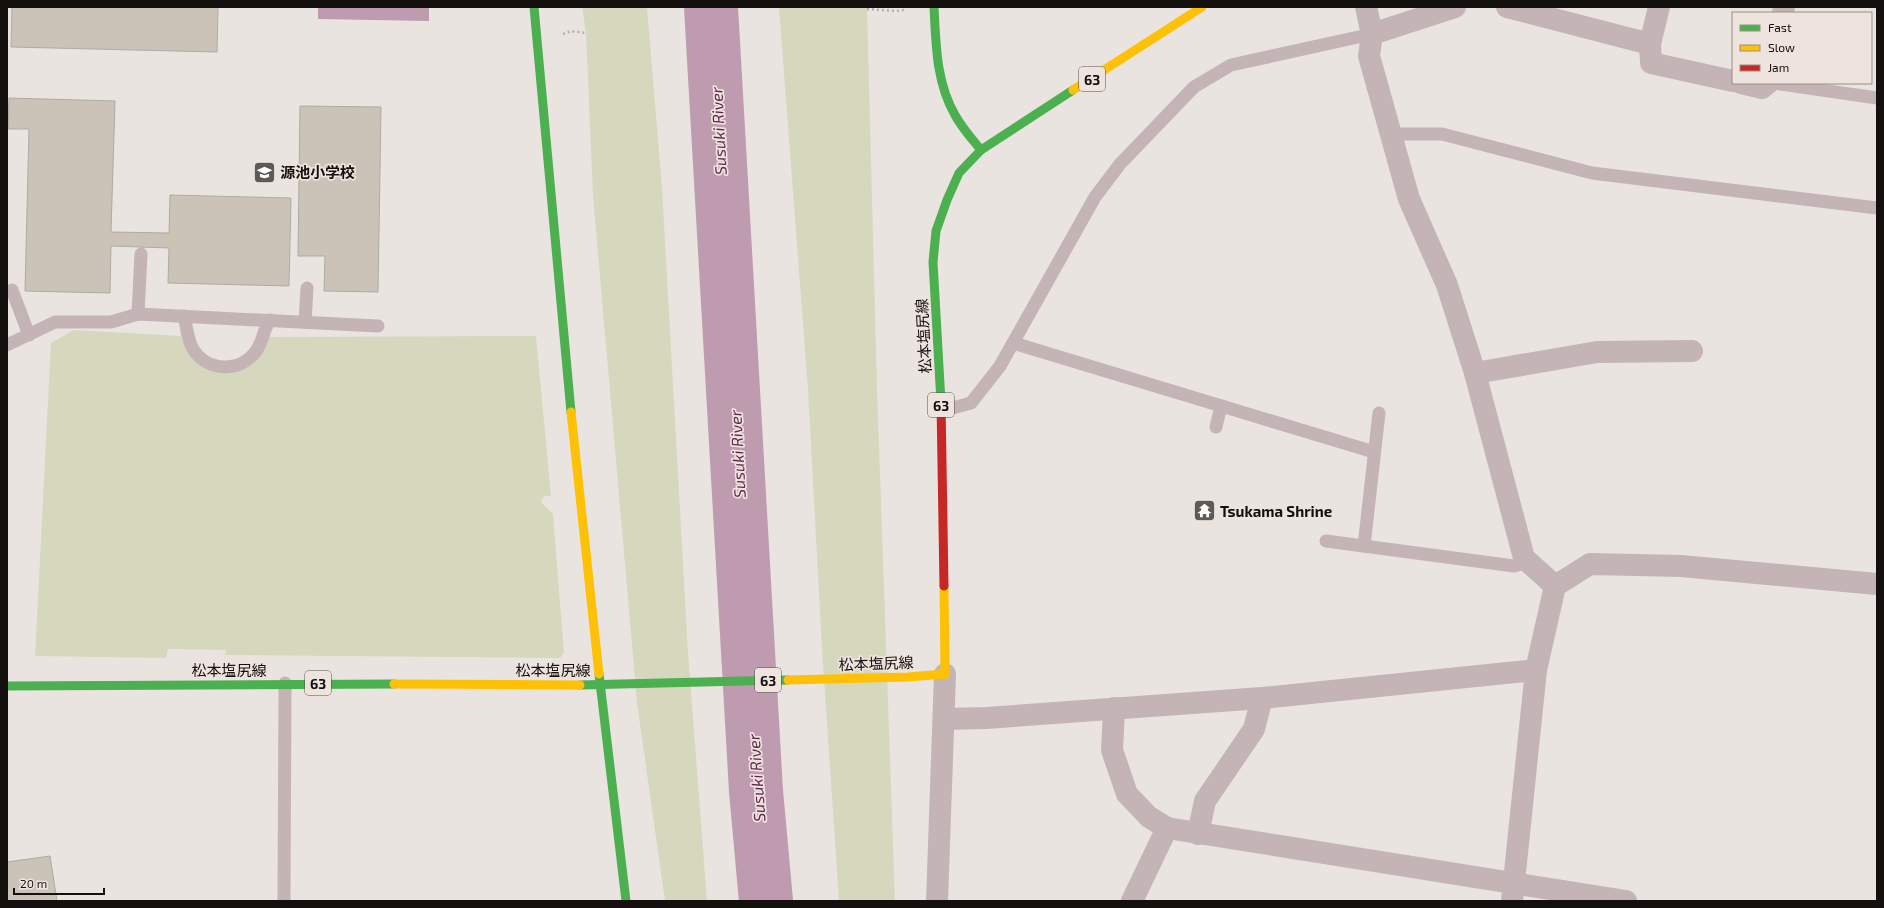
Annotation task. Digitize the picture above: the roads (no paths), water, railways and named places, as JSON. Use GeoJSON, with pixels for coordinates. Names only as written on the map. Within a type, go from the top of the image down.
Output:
{"type":"FeatureCollection","features":[{"type":"Feature","properties":{"kind":"main road"},"geometry":{"type":"LineString","coordinates":[[534,7],[562,324],[626,901]]}},
{"type":"Feature","properties":{"kind":"main road"},"geometry":{"type":"LineString","coordinates":[[934,7],[938,72],[944,93],[955,115],[981,150]]}},
{"type":"Feature","properties":{"kind":"main road","name":"松本塩尻線"},"geometry":{"type":"LineString","coordinates":[[7,686],[285,683],[601,684],[908,677],[945,674],[941,411],[933,262],[936,231],[947,200],[959,173],[981,150],[1202,7]]}},
{"type":"Feature","properties":{"kind":"street"},"geometry":{"type":"LineString","coordinates":[[1366,7],[1372,34],[1369,56],[1390,134],[1409,199],[1447,285],[1475,372],[1524,558],[1555,586]]}},
{"type":"Feature","properties":{"kind":"street"},"geometry":{"type":"LineString","coordinates":[[1372,34],[1455,7]]}},
{"type":"Feature","properties":{"kind":"street"},"geometry":{"type":"LineString","coordinates":[[1507,7],[1650,44]]}},
{"type":"Feature","properties":{"kind":"street"},"geometry":{"type":"LineString","coordinates":[[1659,7],[1650,44],[1651,63],[1732,81]]}},
{"type":"Feature","properties":{"kind":"street"},"geometry":{"type":"LineString","coordinates":[[1746,84],[1762,88],[1767,84]]}},
{"type":"Feature","properties":{"kind":"street"},"geometry":{"type":"LineString","coordinates":[[1475,372],[1597,352],[1692,351]]}},
{"type":"Feature","properties":{"kind":"street"},"geometry":{"type":"LineString","coordinates":[[1513,892],[1536,670],[1555,586],[1590,564],[1681,566],[1877,584]]}},
{"type":"Feature","properties":{"kind":"street"},"geometry":{"type":"LineString","coordinates":[[945,719],[986,718],[1262,698],[1536,670]]}},
{"type":"Feature","properties":{"kind":"street"},"geometry":{"type":"LineString","coordinates":[[937,901],[945,719],[945,674]]}},
{"type":"Feature","properties":{"kind":"street"},"geometry":{"type":"LineString","coordinates":[[1198,834],[1205,801],[1254,729],[1262,698]]}},
{"type":"Feature","properties":{"kind":"street"},"geometry":{"type":"LineString","coordinates":[[1114,708],[1112,750],[1127,794],[1149,817],[1167,828],[1513,892],[1626,901]]}},
{"type":"Feature","properties":{"kind":"street"},"geometry":{"type":"LineString","coordinates":[[1132,901],[1167,828]]}},
{"type":"Feature","properties":{"kind":"lane"},"geometry":{"type":"LineString","coordinates":[[941,411],[971,403],[1000,366],[1095,197],[1120,164],[1194,87],[1231,65],[1372,34]]}},
{"type":"Feature","properties":{"kind":"lane"},"geometry":{"type":"LineString","coordinates":[[1779,84],[1877,98]]}},
{"type":"Feature","properties":{"kind":"lane"},"geometry":{"type":"LineString","coordinates":[[1390,134],[1442,134],[1592,173],[1877,208]]}},
{"type":"Feature","properties":{"kind":"lane"},"geometry":{"type":"LineString","coordinates":[[138,314],[141,254]]}},
{"type":"Feature","properties":{"kind":"lane"},"geometry":{"type":"LineString","coordinates":[[305,322],[307,288]]}},
{"type":"Feature","properties":{"kind":"lane"},"geometry":{"type":"LineString","coordinates":[[12,290],[29,335]]}},
{"type":"Feature","properties":{"kind":"lane"},"geometry":{"type":"LineString","coordinates":[[7,345],[55,322],[111,322],[138,314],[378,326]]}},
{"type":"Feature","properties":{"kind":"lane"},"geometry":{"type":"LineString","coordinates":[[184,316],[188,339],[193,350],[202,359],[212,365],[224,367],[236,366],[247,360],[256,352],[262,341],[264,329],[270,320]]}},
{"type":"Feature","properties":{"kind":"lane"},"geometry":{"type":"LineString","coordinates":[[1013,343],[1374,452]]}},
{"type":"Feature","properties":{"kind":"lane"},"geometry":{"type":"LineString","coordinates":[[1216,426],[1221,406]]}},
{"type":"Feature","properties":{"kind":"lane"},"geometry":{"type":"LineString","coordinates":[[1364,546],[1379,413]]}},
{"type":"Feature","properties":{"kind":"lane"},"geometry":{"type":"LineString","coordinates":[[1326,541],[1514,566],[1529,562]]}},
{"type":"Feature","properties":{"kind":"lane"},"geometry":{"type":"LineString","coordinates":[[284,901],[285,683]]}},
{"type":"Feature","properties":{"kind":"waterway","name":"Susuki River"},"geometry":{"type":"LineString","coordinates":[[711,7],[756,791],[766,901]]}},
{"type":"Feature","properties":{"kind":"place","name":"源池小学校"},"geometry":{"type":"Point","coordinates":[264,172]}},
{"type":"Feature","properties":{"kind":"place","name":"Tsukama Shrine"},"geometry":{"type":"Point","coordinates":[1205,511]}}]}
